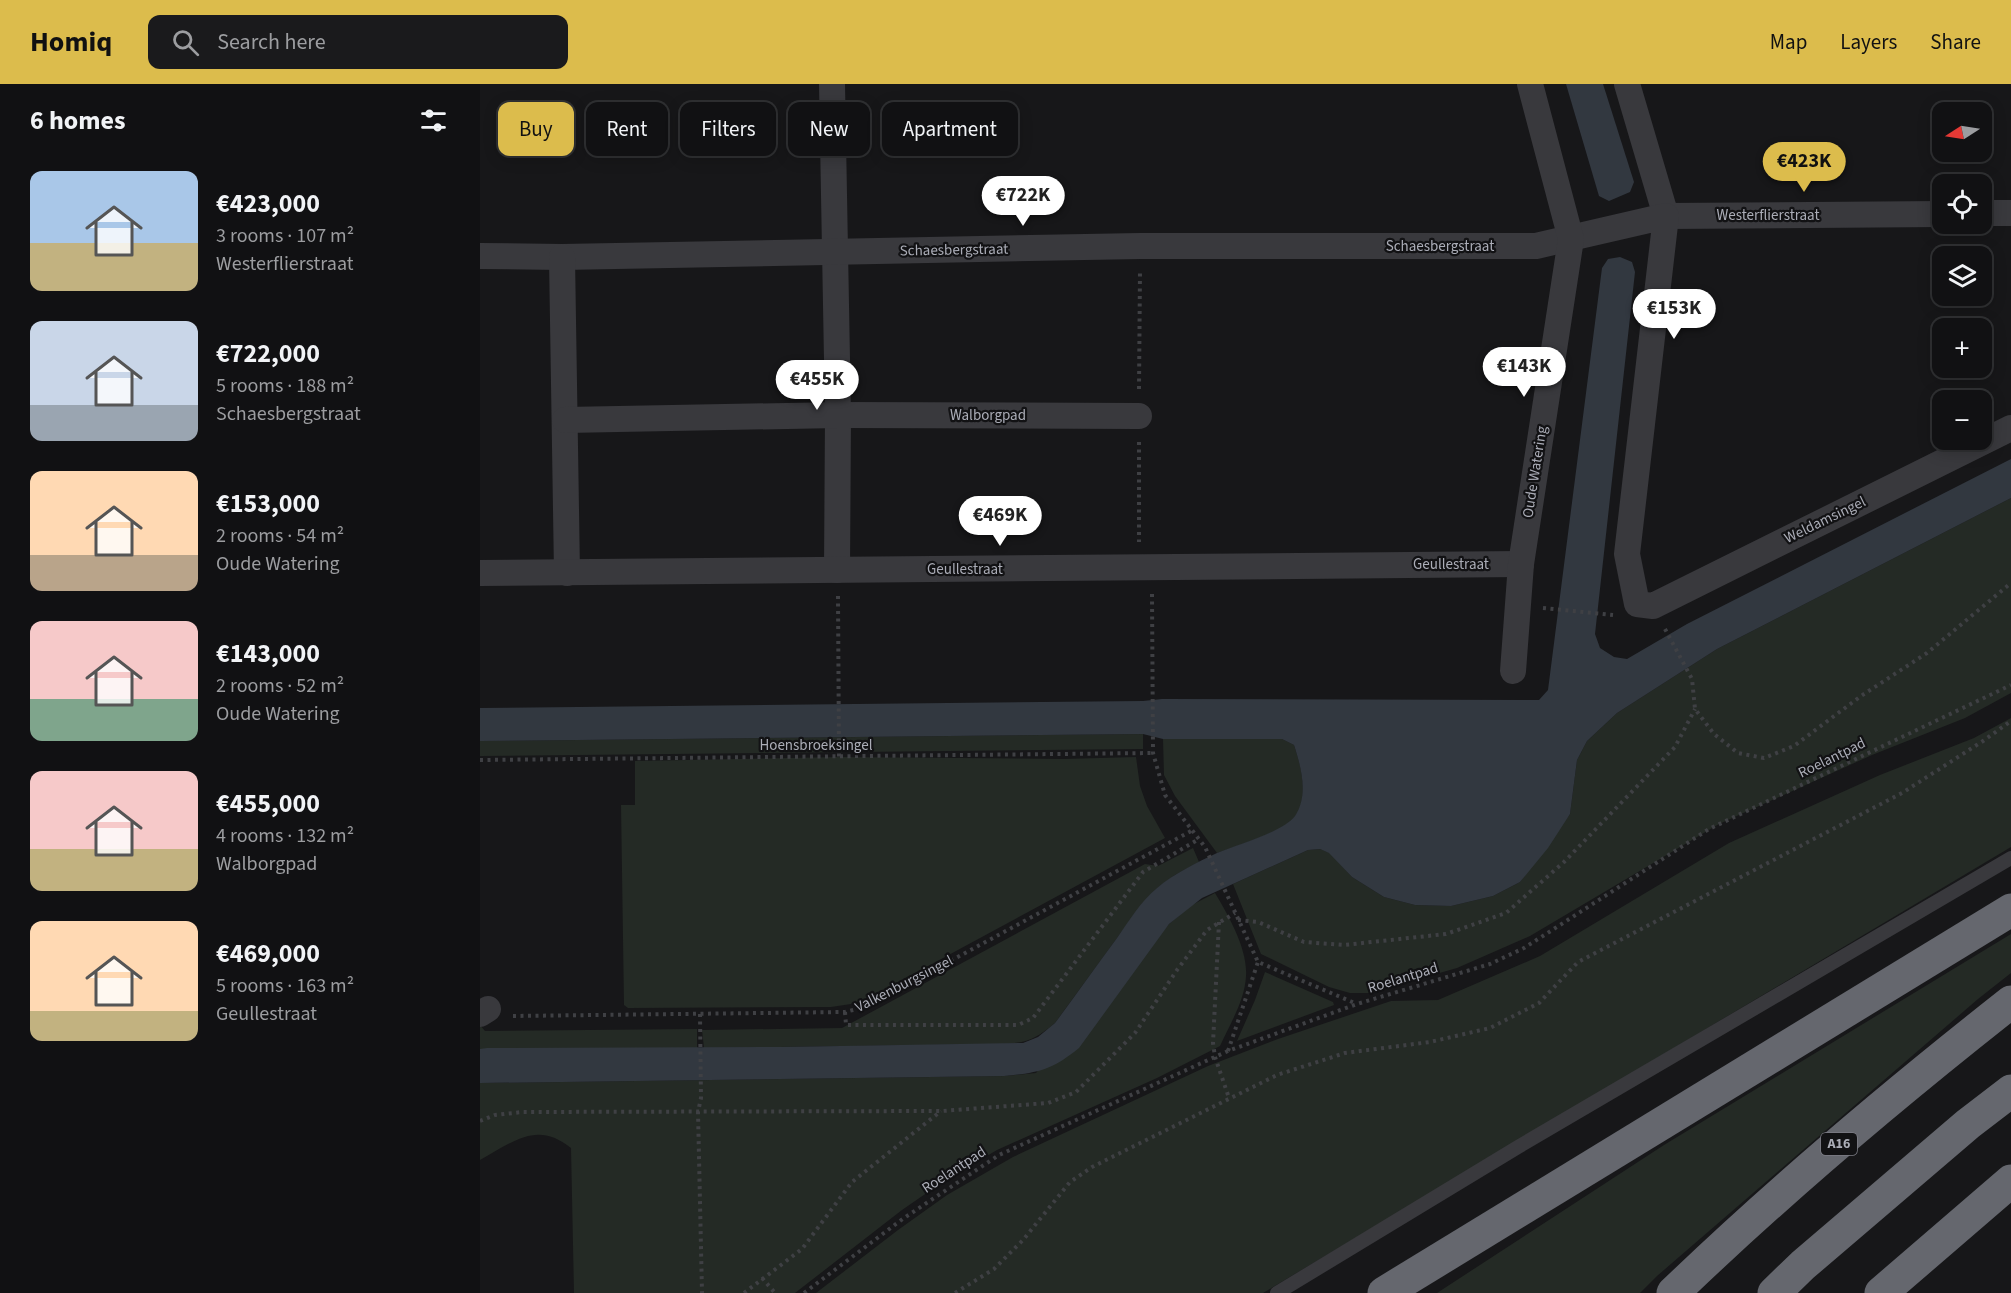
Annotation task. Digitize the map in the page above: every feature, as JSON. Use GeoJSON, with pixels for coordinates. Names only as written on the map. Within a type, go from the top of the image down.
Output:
{"type":"FeatureCollection","features":[{"type":"Feature","properties":{"kind":"highway"},"geometry":{"type":"LineString","coordinates":[[1384,1293],[2011,910]]}},
{"type":"Feature","properties":{"kind":"highway","name":"A16"},"geometry":{"type":"LineString","coordinates":[[1673,1293],[1726,1242],[1911,1081],[2011,1002]]}},
{"type":"Feature","properties":{"kind":"highway"},"geometry":{"type":"LineString","coordinates":[[1774,1293],[1803,1265],[1968,1124],[2011,1091]]}},
{"type":"Feature","properties":{"kind":"highway"},"geometry":{"type":"LineString","coordinates":[[1881,1293],[2011,1181]]}},
{"type":"Feature","properties":{"kind":"street"},"geometry":{"type":"LineString","coordinates":[[832,84],[838,415],[837,570]]}},
{"type":"Feature","properties":{"kind":"street","name":"Oude Watering"},"geometry":{"type":"LineString","coordinates":[[1513,671],[1521,564],[1570,239],[1530,84]]}},
{"type":"Feature","properties":{"kind":"street"},"geometry":{"type":"LineString","coordinates":[[1570,239],[1666,216],[1627,84]]}},
{"type":"Feature","properties":{"kind":"street"},"geometry":{"type":"LineString","coordinates":[[1992,213],[2011,213]]}},
{"type":"Feature","properties":{"kind":"street","name":"Westerflierstraat"},"geometry":{"type":"LineString","coordinates":[[1666,216],[1932,214]]}},
{"type":"Feature","properties":{"kind":"street","name":"Weldamsingel"},"geometry":{"type":"LineString","coordinates":[[1666,216],[1627,554],[1636,604],[1653,606],[2011,428]]}},
{"type":"Feature","properties":{"kind":"street","name":"Schaesbergstraat"},"geometry":{"type":"LineString","coordinates":[[480,256],[562,257],[1140,246],[1536,246],[1570,239]]}},
{"type":"Feature","properties":{"kind":"street"},"geometry":{"type":"LineString","coordinates":[[562,257],[567,573]]}},
{"type":"Feature","properties":{"kind":"street","name":"Walborgpad"},"geometry":{"type":"LineString","coordinates":[[565,420],[838,415],[1138,416]]}},
{"type":"Feature","properties":{"kind":"street","name":"Geullestraat"},"geometry":{"type":"LineString","coordinates":[[480,573],[1521,564]]}},
{"type":"Feature","properties":{"kind":"lane"},"geometry":{"type":"LineString","coordinates":[[1277,1293],[1518,1147],[2011,858]]}},
{"type":"Feature","properties":{"kind":"path"},"geometry":{"type":"LineString","coordinates":[[1151,567],[1153,753],[1165,795],[1205,847],[1258,962],[1357,1004]]}},
{"type":"Feature","properties":{"kind":"path"},"geometry":{"type":"LineString","coordinates":[[837,570],[839,758]]}},
{"type":"Feature","properties":{"kind":"path"},"geometry":{"type":"LineString","coordinates":[[1664,628],[1692,679],[1695,709],[1714,734],[1738,753],[1764,758],[1794,746],[1861,696],[1927,653],[2011,583]]}},
{"type":"Feature","properties":{"kind":"path"},"geometry":{"type":"LineString","coordinates":[[1545,608],[1613,615]]}},
{"type":"Feature","properties":{"kind":"path","name":"Roelantpad"},"geometry":{"type":"LineString","coordinates":[[804,1293],[904,1218],[999,1155],[1228,1051],[1357,1004],[1490,964],[1546,934],[1709,829],[2011,685]]}},
{"type":"Feature","properties":{"kind":"path"},"geometry":{"type":"LineString","coordinates":[[1238,920],[1258,922],[1304,942],[1344,945],[1446,934],[1506,913],[1564,862],[1675,747],[1695,709]]}},
{"type":"Feature","properties":{"kind":"path"},"geometry":{"type":"LineString","coordinates":[[955,1293],[994,1269],[1023,1240],[1070,1182],[1092,1167],[1277,1075],[1345,1053],[1430,1042],[1490,1028],[1539,1003],[1578,962],[1902,793],[2011,721]]}},
{"type":"Feature","properties":{"kind":"path","name":"Hoensbroeksingel"},"geometry":{"type":"LineString","coordinates":[[480,760],[1153,753]]}},
{"type":"Feature","properties":{"kind":"path","name":"Valkenburgsingel"},"geometry":{"type":"LineString","coordinates":[[484,1012],[499,1016],[700,1014],[845,1012],[865,1007],[1193,830]]}},
{"type":"Feature","properties":{"kind":"path"},"geometry":{"type":"LineString","coordinates":[[845,1012],[846,1025],[1018,1025],[1033,1018],[1143,872],[1199,839]]}},
{"type":"Feature","properties":{"kind":"path"},"geometry":{"type":"LineString","coordinates":[[480,1121],[495,1115],[522,1112],[942,1111],[1048,1103],[1076,1092],[1135,1033],[1207,930],[1235,913]]}},
{"type":"Feature","properties":{"kind":"path"},"geometry":{"type":"LineString","coordinates":[[1219,922],[1213,1043],[1215,1057],[1229,1098]]}},
{"type":"Feature","properties":{"kind":"path"},"geometry":{"type":"LineString","coordinates":[[1228,1051],[1258,962]]}},
{"type":"Feature","properties":{"kind":"path"},"geometry":{"type":"LineString","coordinates":[[700,1014],[701,1098],[698,1112],[702,1293]]}},
{"type":"Feature","properties":{"kind":"path"},"geometry":{"type":"LineString","coordinates":[[744,1293],[801,1249],[852,1182],[942,1111]]}},
{"type":"Feature","properties":{"kind":"path"},"geometry":{"type":"LineString","coordinates":[[762,1278],[775,1293]]}},
{"type":"Feature","properties":{"kind":"shaded area"},"geometry":{"type":"Polygon","coordinates":[[[1566,84],[1603,84],[1634,182],[1630,192],[1609,201],[1599,196],[1566,84]]]}},
{"type":"Feature","properties":{"kind":"shaded area"},"geometry":{"type":"Polygon","coordinates":[[[1620,257],[1632,262],[1635,272],[1595,634],[1600,648],[1614,657],[1627,659],[1687,624],[2011,459],[2011,498],[1717,649],[1617,713],[1587,741],[1577,760],[1570,814],[1548,848],[1520,882],[1493,896],[1451,906],[1415,905],[1384,897],[1352,877],[1329,853],[1320,849],[1308,850],[1202,898],[1169,924],[1079,1048],[1052,1066],[1004,1076],[480,1083],[480,1049],[487,1048],[1023,1043],[1038,1037],[1055,1023],[1151,893],[1171,878],[1217,853],[1270,833],[1289,822],[1299,808],[1303,790],[1294,745],[1282,739],[1163,739],[1143,734],[480,741],[480,708],[1162,699],[1539,700],[1548,690],[1602,268],[1608,259],[1620,257]]]}},
{"type":"Feature","properties":{"kind":"shaded area"},"geometry":{"type":"Polygon","coordinates":[[[2011,498],[2011,693],[1965,718],[1872,755],[1719,824],[1530,936],[1457,968],[1369,993],[1350,993],[1329,987],[1261,954],[1233,884],[1308,850],[1320,849],[1330,853],[1352,877],[1384,897],[1415,905],[1451,906],[1493,896],[1520,882],[1570,814],[1577,760],[1587,741],[1617,713],[1717,649],[2011,498]]]}},
{"type":"Feature","properties":{"kind":"shaded area"},"geometry":{"type":"Polygon","coordinates":[[[2011,718],[2011,847],[1263,1293],[816,1293],[947,1195],[1013,1157],[1208,1066],[1278,1039],[1391,1001],[1438,1000],[1540,956],[1729,843],[1880,775],[1974,738],[2011,718]]]}},
{"type":"Feature","properties":{"kind":"shaded area"},"geometry":{"type":"Polygon","coordinates":[[[1143,734],[1143,749],[480,756],[480,741],[1143,734]]]}},
{"type":"Feature","properties":{"kind":"shaded area"},"geometry":{"type":"Polygon","coordinates":[[[1163,739],[1282,739],[1294,745],[1303,782],[1299,810],[1294,818],[1280,828],[1217,853],[1175,796],[1164,775],[1163,739]]]}},
{"type":"Feature","properties":{"kind":"shaded area"},"geometry":{"type":"Polygon","coordinates":[[[839,757],[1064,759],[1136,757],[1140,786],[1147,806],[1165,838],[869,998],[851,1004],[831,1007],[628,1008],[624,1005],[621,805],[635,805],[635,761],[839,757]]]}},
{"type":"Feature","properties":{"kind":"shaded area"},"geometry":{"type":"Polygon","coordinates":[[[1193,848],[1199,862],[1156,889],[1139,908],[1055,1023],[1031,1039],[1002,1044],[704,1048],[702,1030],[842,1028],[1145,864],[1158,866],[1193,848]]]}},
{"type":"Feature","properties":{"kind":"shaded area"},"geometry":{"type":"Polygon","coordinates":[[[1215,893],[1236,933],[1246,966],[1243,994],[1220,1046],[1157,1078],[997,1150],[944,1181],[902,1210],[795,1293],[574,1293],[571,1148],[559,1140],[536,1135],[514,1141],[480,1160],[480,1083],[1004,1076],[1036,1073],[1169,924],[1190,906],[1215,893]]]}},
{"type":"Feature","properties":{"kind":"shaded area"},"geometry":{"type":"Polygon","coordinates":[[[2011,934],[2011,973],[1978,999],[1640,1293],[1437,1293],[1664,1145],[2011,934]]]}},
{"type":"Feature","properties":{"kind":"shaded area"},"geometry":{"type":"Polygon","coordinates":[[[1265,972],[1333,1002],[1334,1005],[1237,1041],[1265,972]]]}},
{"type":"Feature","properties":{"kind":"shaded area"},"geometry":{"type":"Polygon","coordinates":[[[480,1025],[485,1031],[697,1029],[697,1048],[480,1049],[480,1025]]]}}]}
